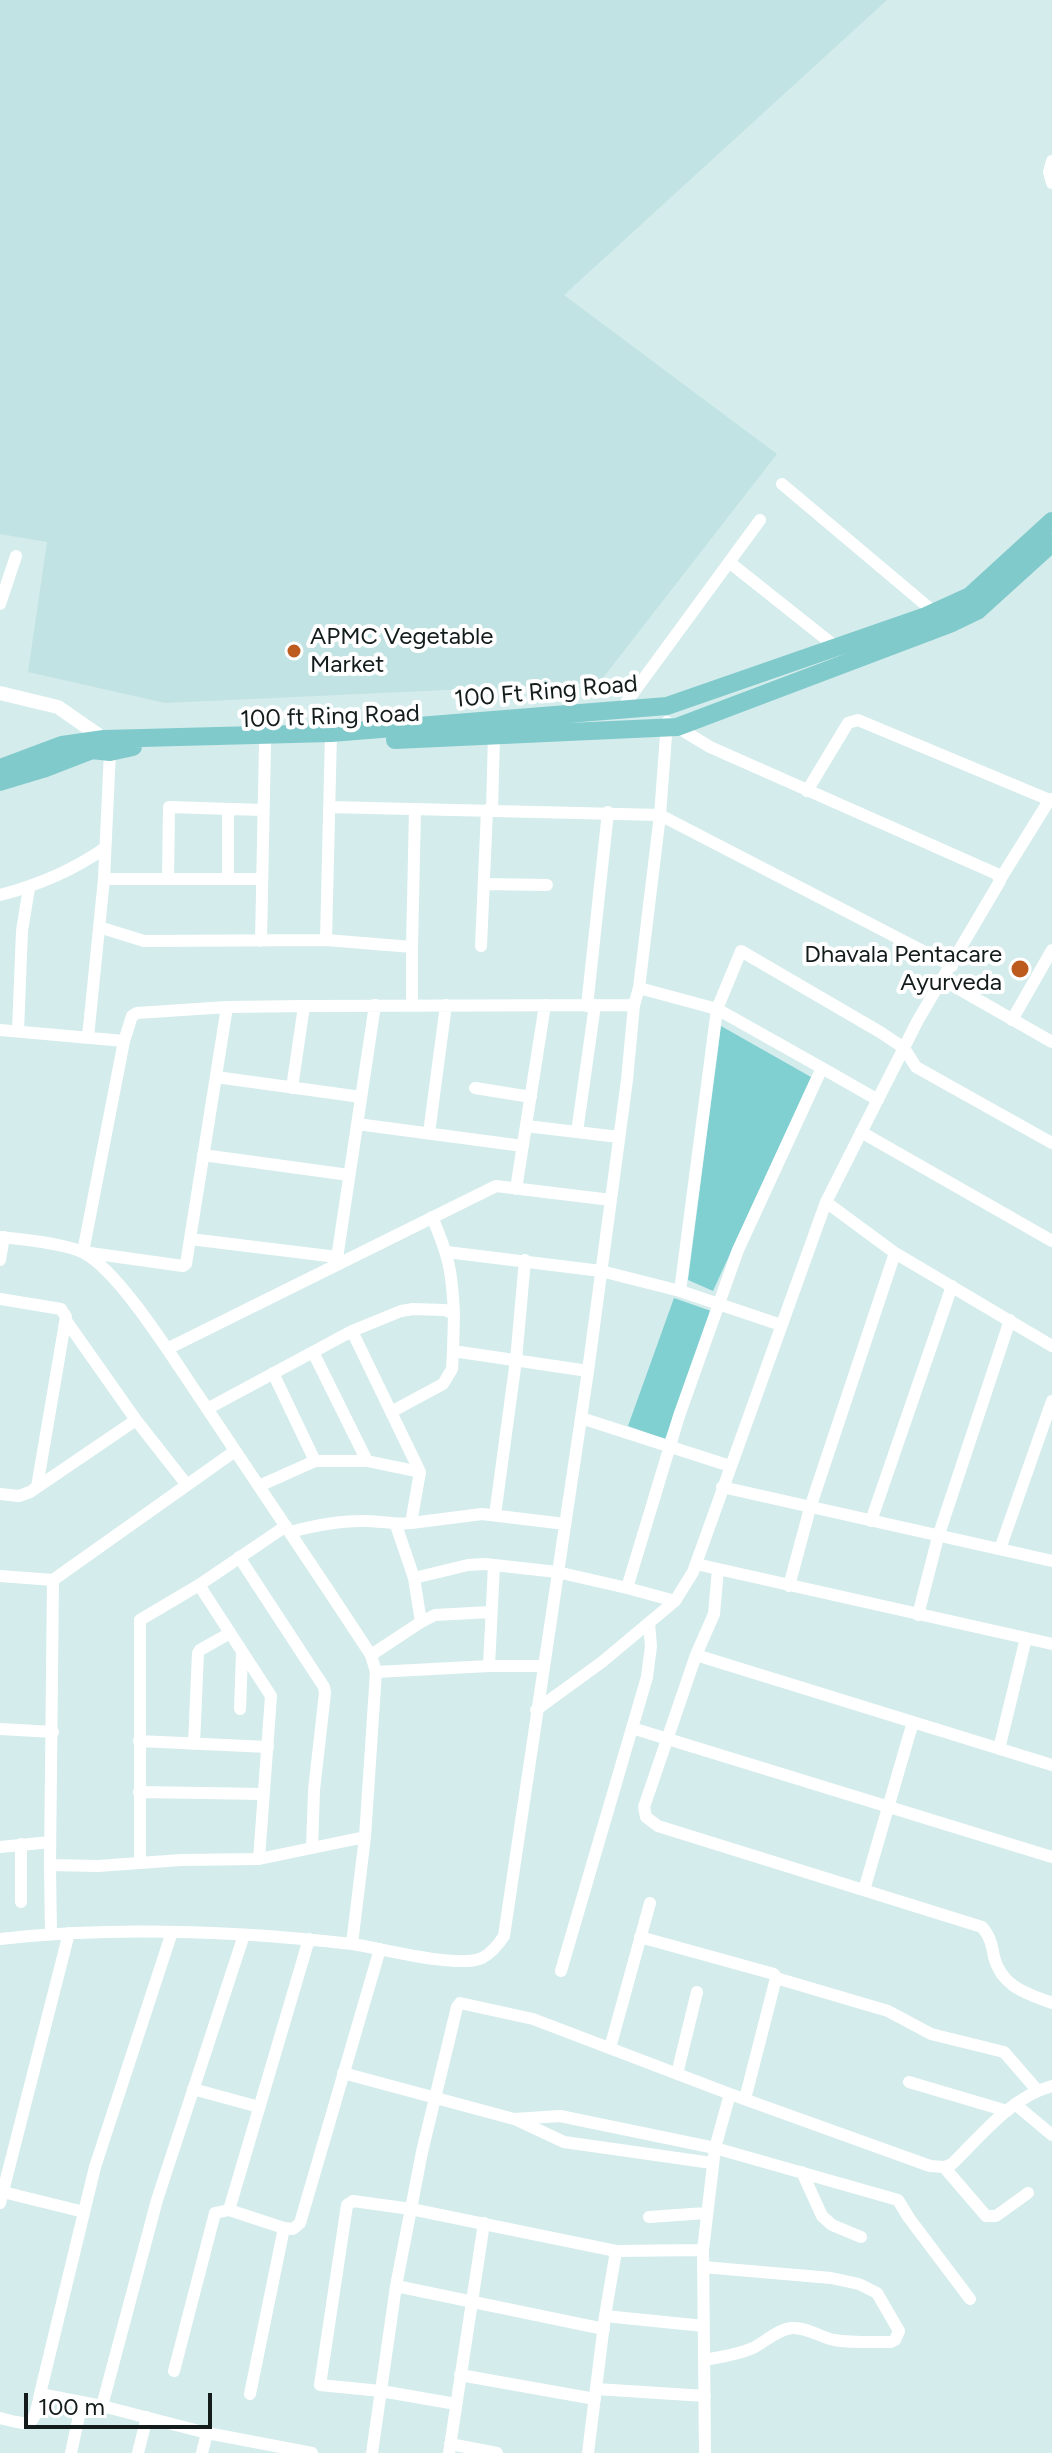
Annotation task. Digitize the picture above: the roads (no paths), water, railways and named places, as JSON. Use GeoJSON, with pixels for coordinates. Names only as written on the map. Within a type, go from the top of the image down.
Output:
{"type":"FeatureCollection","features":[{"type":"Feature","properties":{"kind":"main road","name":"100 Ft Ring Road"},"geometry":{"type":"LineString","coordinates":[[0,768],[62,745],[331,738],[667,706],[934,612],[970,596],[1052,521]]}},
{"type":"Feature","properties":{"kind":"main road","name":"100 ft Ring Road"},"geometry":{"type":"LineString","coordinates":[[0,782],[107,745],[494,736],[672,727],[977,611],[1052,543]]}},
{"type":"Feature","properties":{"kind":"street"},"geometry":{"type":"LineString","coordinates":[[1052,161],[1049,172],[1052,183]]}},
{"type":"Feature","properties":{"kind":"street"},"geometry":{"type":"LineString","coordinates":[[782,484],[934,612]]}},
{"type":"Feature","properties":{"kind":"street"},"geometry":{"type":"LineString","coordinates":[[620,711],[760,520]]}},
{"type":"Feature","properties":{"kind":"street"},"geometry":{"type":"LineString","coordinates":[[0,604],[16,556]]}},
{"type":"Feature","properties":{"kind":"street"},"geometry":{"type":"LineString","coordinates":[[729,562],[836,647]]}},
{"type":"Feature","properties":{"kind":"street"},"geometry":{"type":"LineString","coordinates":[[0,693],[58,707],[107,745],[104,879],[88,1037]]}},
{"type":"Feature","properties":{"kind":"street"},"geometry":{"type":"LineString","coordinates":[[0,1939],[103,1931],[244,1935],[352,1944],[468,1962],[483,1958],[497,1947],[504,1936],[588,1371],[627,1080],[634,1005],[639,988],[672,727],[667,706]]}},
{"type":"Feature","properties":{"kind":"street"},"geometry":{"type":"LineString","coordinates":[[536,1710],[602,1662],[675,1601],[696,1564],[826,1202],[904,1048],[1001,878],[1051,800],[858,720],[848,723],[807,791]]}},
{"type":"Feature","properties":{"kind":"street"},"geometry":{"type":"LineString","coordinates":[[672,727],[1001,878]]}},
{"type":"Feature","properties":{"kind":"street"},"geometry":{"type":"LineString","coordinates":[[481,946],[494,736]]}},
{"type":"Feature","properties":{"kind":"street"},"geometry":{"type":"LineString","coordinates":[[326,940],[331,738]]}},
{"type":"Feature","properties":{"kind":"street"},"geometry":{"type":"LineString","coordinates":[[261,941],[265,743]]}},
{"type":"Feature","properties":{"kind":"street"},"geometry":{"type":"LineString","coordinates":[[168,879],[169,807],[263,810]]}},
{"type":"Feature","properties":{"kind":"street"},"geometry":{"type":"LineString","coordinates":[[329,807],[660,815],[952,966]]}},
{"type":"Feature","properties":{"kind":"street"},"geometry":{"type":"LineString","coordinates":[[228,809],[228,879]]}},
{"type":"Feature","properties":{"kind":"street"},"geometry":{"type":"LineString","coordinates":[[412,1005],[415,809]]}},
{"type":"Feature","properties":{"kind":"street"},"geometry":{"type":"LineString","coordinates":[[577,1132],[608,812]]}},
{"type":"Feature","properties":{"kind":"street"},"geometry":{"type":"LineString","coordinates":[[0,895],[58,877],[105,848]]}},
{"type":"Feature","properties":{"kind":"street"},"geometry":{"type":"LineString","coordinates":[[104,879],[261,879]]}},
{"type":"Feature","properties":{"kind":"street"},"geometry":{"type":"LineString","coordinates":[[484,884],[547,885]]}},
{"type":"Feature","properties":{"kind":"street"},"geometry":{"type":"LineString","coordinates":[[18,1031],[22,931],[29,888]]}},
{"type":"Feature","properties":{"kind":"street"},"geometry":{"type":"LineString","coordinates":[[99,927],[144,941],[326,940],[412,947]]}},
{"type":"Feature","properties":{"kind":"street"},"geometry":{"type":"LineString","coordinates":[[1012,1020],[1052,950]]}},
{"type":"Feature","properties":{"kind":"street"},"geometry":{"type":"LineString","coordinates":[[680,1291],[717,1009],[741,951],[904,1048],[916,1067],[1052,1143]]}},
{"type":"Feature","properties":{"kind":"street"},"geometry":{"type":"LineString","coordinates":[[943,980],[1052,1042]]}},
{"type":"Feature","properties":{"kind":"street"},"geometry":{"type":"LineString","coordinates":[[639,988],[717,1009],[878,1100]]}},
{"type":"Feature","properties":{"kind":"street"},"geometry":{"type":"LineString","coordinates":[[337,1261],[375,1005]]}},
{"type":"Feature","properties":{"kind":"street"},"geometry":{"type":"LineString","coordinates":[[429,1133],[446,1005]]}},
{"type":"Feature","properties":{"kind":"street"},"geometry":{"type":"LineString","coordinates":[[516,1189],[545,1005]]}},
{"type":"Feature","properties":{"kind":"street"},"geometry":{"type":"LineString","coordinates":[[83,1252],[124,1041],[132,1016],[137,1013],[227,1007],[634,1005]]}},
{"type":"Feature","properties":{"kind":"street"},"geometry":{"type":"LineString","coordinates":[[292,1088],[304,1006]]}},
{"type":"Feature","properties":{"kind":"street"},"geometry":{"type":"LineString","coordinates":[[0,1260],[2,1237],[83,1252],[186,1264],[227,1007]]}},
{"type":"Feature","properties":{"kind":"street"},"geometry":{"type":"LineString","coordinates":[[0,1030],[124,1041]]}},
{"type":"Feature","properties":{"kind":"street"},"geometry":{"type":"LineString","coordinates":[[627,1588],[670,1446],[738,1250],[822,1068]]}},
{"type":"Feature","properties":{"kind":"street"},"geometry":{"type":"LineString","coordinates":[[216,1077],[361,1097]]}},
{"type":"Feature","properties":{"kind":"street"},"geometry":{"type":"LineString","coordinates":[[475,1088],[531,1097]]}},
{"type":"Feature","properties":{"kind":"street"},"geometry":{"type":"LineString","coordinates":[[357,1124],[523,1146]]}},
{"type":"Feature","properties":{"kind":"street"},"geometry":{"type":"LineString","coordinates":[[526,1126],[619,1137]]}},
{"type":"Feature","properties":{"kind":"street"},"geometry":{"type":"LineString","coordinates":[[861,1132],[1052,1241]]}},
{"type":"Feature","properties":{"kind":"street"},"geometry":{"type":"LineString","coordinates":[[203,1155],[349,1175]]}},
{"type":"Feature","properties":{"kind":"street"},"geometry":{"type":"LineString","coordinates":[[167,1349],[337,1261],[496,1186],[611,1200]]}},
{"type":"Feature","properties":{"kind":"street"},"geometry":{"type":"LineString","coordinates":[[826,1202],[895,1253],[1052,1346]]}},
{"type":"Feature","properties":{"kind":"street"},"geometry":{"type":"LineString","coordinates":[[391,1412],[443,1384],[452,1369],[454,1314],[451,1270],[432,1217]]}},
{"type":"Feature","properties":{"kind":"street"},"geometry":{"type":"LineString","coordinates":[[190,1239],[337,1261]]}},
{"type":"Feature","properties":{"kind":"street"},"geometry":{"type":"LineString","coordinates":[[83,1252],[120,1286],[167,1349],[371,1655],[376,1672],[365,1837],[352,1944]]}},
{"type":"Feature","properties":{"kind":"street"},"geometry":{"type":"LineString","coordinates":[[447,1252],[601,1271],[680,1291],[781,1325]]}},
{"type":"Feature","properties":{"kind":"street"},"geometry":{"type":"LineString","coordinates":[[789,1586],[810,1508],[895,1253]]}},
{"type":"Feature","properties":{"kind":"street"},"geometry":{"type":"LineString","coordinates":[[495,1515],[516,1360],[525,1260]]}},
{"type":"Feature","properties":{"kind":"street"},"geometry":{"type":"LineString","coordinates":[[871,1521],[952,1286]]}},
{"type":"Feature","properties":{"kind":"street"},"geometry":{"type":"LineString","coordinates":[[0,1299],[61,1309],[67,1322],[37,1487]]}},
{"type":"Feature","properties":{"kind":"street"},"geometry":{"type":"LineString","coordinates":[[207,1409],[352,1331],[401,1311],[445,1310],[454,1314]]}},
{"type":"Feature","properties":{"kind":"street"},"geometry":{"type":"LineString","coordinates":[[918,1615],[938,1537],[1010,1320]]}},
{"type":"Feature","properties":{"kind":"street"},"geometry":{"type":"LineString","coordinates":[[67,1322],[136,1420],[187,1485]]}},
{"type":"Feature","properties":{"kind":"street"},"geometry":{"type":"LineString","coordinates":[[352,1331],[420,1472],[411,1523]]}},
{"type":"Feature","properties":{"kind":"street"},"geometry":{"type":"LineString","coordinates":[[453,1351],[588,1371]]}},
{"type":"Feature","properties":{"kind":"street"},"geometry":{"type":"LineString","coordinates":[[313,1352],[367,1461]]}},
{"type":"Feature","properties":{"kind":"street"},"geometry":{"type":"LineString","coordinates":[[273,1373],[315,1461]]}},
{"type":"Feature","properties":{"kind":"street"},"geometry":{"type":"LineString","coordinates":[[1000,1549],[1052,1401]]}},
{"type":"Feature","properties":{"kind":"street"},"geometry":{"type":"LineString","coordinates":[[581,1418],[730,1466]]}},
{"type":"Feature","properties":{"kind":"street"},"geometry":{"type":"LineString","coordinates":[[0,1494],[19,1496],[37,1487],[136,1420]]}},
{"type":"Feature","properties":{"kind":"street"},"geometry":{"type":"LineString","coordinates":[[0,1576],[53,1580],[235,1451]]}},
{"type":"Feature","properties":{"kind":"street"},"geometry":{"type":"LineString","coordinates":[[259,1486],[315,1461],[367,1461],[420,1472]]}},
{"type":"Feature","properties":{"kind":"street"},"geometry":{"type":"LineString","coordinates":[[722,1487],[1052,1561]]}},
{"type":"Feature","properties":{"kind":"street"},"geometry":{"type":"LineString","coordinates":[[140,1863],[140,1620],[288,1529],[328,1522],[364,1521],[396,1525],[482,1514],[565,1524]]}},
{"type":"Feature","properties":{"kind":"street"},"geometry":{"type":"LineString","coordinates":[[396,1525],[414,1578],[421,1622]]}},
{"type":"Feature","properties":{"kind":"street"},"geometry":{"type":"LineString","coordinates":[[239,1557],[324,1687],[312,1848]]}},
{"type":"Feature","properties":{"kind":"street"},"geometry":{"type":"LineString","coordinates":[[696,1564],[1052,1644]]}},
{"type":"Feature","properties":{"kind":"street"},"geometry":{"type":"LineString","coordinates":[[414,1578],[468,1565],[494,1565],[557,1572],[675,1601]]}},
{"type":"Feature","properties":{"kind":"street"},"geometry":{"type":"LineString","coordinates":[[489,1666],[494,1565]]}},
{"type":"Feature","properties":{"kind":"street"},"geometry":{"type":"LineString","coordinates":[[718,1569],[714,1614],[696,1655],[644,1807],[646,1817],[651,1822],[982,1927],[990,1939],[1002,1976],[1018,1990],[1052,2003]]}},
{"type":"Feature","properties":{"kind":"street"},"geometry":{"type":"LineString","coordinates":[[51,1934],[53,1580]]}},
{"type":"Feature","properties":{"kind":"street"},"geometry":{"type":"LineString","coordinates":[[199,1585],[271,1696],[259,1859]]}},
{"type":"Feature","properties":{"kind":"street"},"geometry":{"type":"LineString","coordinates":[[371,1655],[435,1615],[490,1612]]}},
{"type":"Feature","properties":{"kind":"street"},"geometry":{"type":"LineString","coordinates":[[561,1971],[650,1664],[649,1623]]}},
{"type":"Feature","properties":{"kind":"street"},"geometry":{"type":"LineString","coordinates":[[194,1744],[198,1653],[230,1633]]}},
{"type":"Feature","properties":{"kind":"street"},"geometry":{"type":"LineString","coordinates":[[999,1749],[1026,1638]]}},
{"type":"Feature","properties":{"kind":"street"},"geometry":{"type":"LineString","coordinates":[[240,1709],[242,1652]]}},
{"type":"Feature","properties":{"kind":"street"},"geometry":{"type":"LineString","coordinates":[[696,1655],[1052,1765]]}},
{"type":"Feature","properties":{"kind":"street"},"geometry":{"type":"LineString","coordinates":[[376,1672],[544,1666]]}},
{"type":"Feature","properties":{"kind":"street"},"geometry":{"type":"LineString","coordinates":[[864,1890],[913,1722]]}},
{"type":"Feature","properties":{"kind":"street"},"geometry":{"type":"LineString","coordinates":[[632,1728],[1052,1857]]}},
{"type":"Feature","properties":{"kind":"street"},"geometry":{"type":"LineString","coordinates":[[0,1729],[53,1732]]}},
{"type":"Feature","properties":{"kind":"street"},"geometry":{"type":"LineString","coordinates":[[139,1741],[268,1747]]}},
{"type":"Feature","properties":{"kind":"street"},"geometry":{"type":"LineString","coordinates":[[139,1792],[264,1794]]}},
{"type":"Feature","properties":{"kind":"street"},"geometry":{"type":"LineString","coordinates":[[50,1865],[259,1859],[365,1837]]}},
{"type":"Feature","properties":{"kind":"street"},"geometry":{"type":"LineString","coordinates":[[0,1847],[50,1842]]}},
{"type":"Feature","properties":{"kind":"street"},"geometry":{"type":"LineString","coordinates":[[21,1844],[21,1902]]}},
{"type":"Feature","properties":{"kind":"street"},"geometry":{"type":"LineString","coordinates":[[610,2048],[650,1903]]}},
{"type":"Feature","properties":{"kind":"street"},"geometry":{"type":"LineString","coordinates":[[0,2418],[26,2424],[35,2419],[95,2167],[172,1932]]}},
{"type":"Feature","properties":{"kind":"street"},"geometry":{"type":"LineString","coordinates":[[69,1933],[2,2198],[84,2212]]}},
{"type":"Feature","properties":{"kind":"street"},"geometry":{"type":"LineString","coordinates":[[102,2406],[157,2200],[244,1935]]}},
{"type":"Feature","properties":{"kind":"street"},"geometry":{"type":"LineString","coordinates":[[640,1937],[770,1972],[776,1978],[888,2011],[931,2034],[1004,2052],[1037,2090]]}},
{"type":"Feature","properties":{"kind":"street"},"geometry":{"type":"LineString","coordinates":[[229,2210],[309,1939]]}},
{"type":"Feature","properties":{"kind":"street"},"geometry":{"type":"LineString","coordinates":[[174,2371],[215,2213],[229,2210],[284,2228],[293,2229],[300,2223],[380,1949]]}},
{"type":"Feature","properties":{"kind":"street"},"geometry":{"type":"LineString","coordinates":[[745,2099],[776,1978]]}},
{"type":"Feature","properties":{"kind":"street"},"geometry":{"type":"LineString","coordinates":[[677,2074],[697,1992]]}},
{"type":"Feature","properties":{"kind":"street"},"geometry":{"type":"LineString","coordinates":[[372,2453],[396,2286],[422,2152],[460,2003],[533,2019],[930,2166],[952,2164],[1011,2108],[1037,2090],[1052,2086]]}},
{"type":"Feature","properties":{"kind":"street"},"geometry":{"type":"LineString","coordinates":[[343,2073],[514,2119],[564,2142],[712,2163]]}},
{"type":"Feature","properties":{"kind":"street"},"geometry":{"type":"LineString","coordinates":[[909,2082],[1011,2108],[1052,2135]]}},
{"type":"Feature","properties":{"kind":"street"},"geometry":{"type":"LineString","coordinates":[[193,2089],[259,2107]]}},
{"type":"Feature","properties":{"kind":"street"},"geometry":{"type":"LineString","coordinates":[[705,2453],[703,2250],[712,2163],[730,2094]]}},
{"type":"Feature","properties":{"kind":"street"},"geometry":{"type":"LineString","coordinates":[[514,2119],[560,2116],[715,2148],[892,2196],[970,2299]]}},
{"type":"Feature","properties":{"kind":"street"},"geometry":{"type":"LineString","coordinates":[[944,2167],[986,2216],[996,2216],[1028,2193]]}},
{"type":"Feature","properties":{"kind":"street"},"geometry":{"type":"LineString","coordinates":[[802,2172],[822,2216],[832,2225],[861,2237]]}},
{"type":"Feature","properties":{"kind":"street"},"geometry":{"type":"LineString","coordinates":[[456,2404],[381,2391],[320,2385],[347,2205],[353,2201],[411,2209],[616,2251],[703,2250]]}},
{"type":"Feature","properties":{"kind":"street"},"geometry":{"type":"LineString","coordinates":[[649,2217],[706,2213]]}},
{"type":"Feature","properties":{"kind":"street"},"geometry":{"type":"LineString","coordinates":[[484,2223],[450,2449],[497,2453]]}},
{"type":"Feature","properties":{"kind":"street"},"geometry":{"type":"LineString","coordinates":[[250,2394],[284,2228]]}},
{"type":"Feature","properties":{"kind":"street"},"geometry":{"type":"LineString","coordinates":[[588,2453],[616,2251]]}},
{"type":"Feature","properties":{"kind":"street"},"geometry":{"type":"LineString","coordinates":[[703,2267],[831,2278],[859,2284],[877,2293],[899,2331],[891,2342],[844,2341],[792,2328],[733,2355],[704,2360]]}},
{"type":"Feature","properties":{"kind":"street"},"geometry":{"type":"LineString","coordinates":[[396,2286],[605,2322],[704,2326]]}},
{"type":"Feature","properties":{"kind":"street"},"geometry":{"type":"LineString","coordinates":[[460,2375],[596,2394],[705,2396]]}},
{"type":"Feature","properties":{"kind":"street"},"geometry":{"type":"LineString","coordinates":[[40,2394],[282,2450],[312,2453]]}},
{"type":"Feature","properties":{"kind":"street"},"geometry":{"type":"LineString","coordinates":[[71,2453],[82,2402]]}},
{"type":"Feature","properties":{"kind":"street"},"geometry":{"type":"LineString","coordinates":[[138,2453],[147,2417]]}},
{"type":"Feature","properties":{"kind":"street"},"geometry":{"type":"LineString","coordinates":[[202,2453],[207,2433]]}},
{"type":"Feature","properties":{"kind":"place","name":"APMC Vegetable Market"},"geometry":{"type":"Point","coordinates":[294,651]}},
{"type":"Feature","properties":{"kind":"place","name":"Dhavala Pentacare Ayurveda"},"geometry":{"type":"Point","coordinates":[1020,969]}}]}
